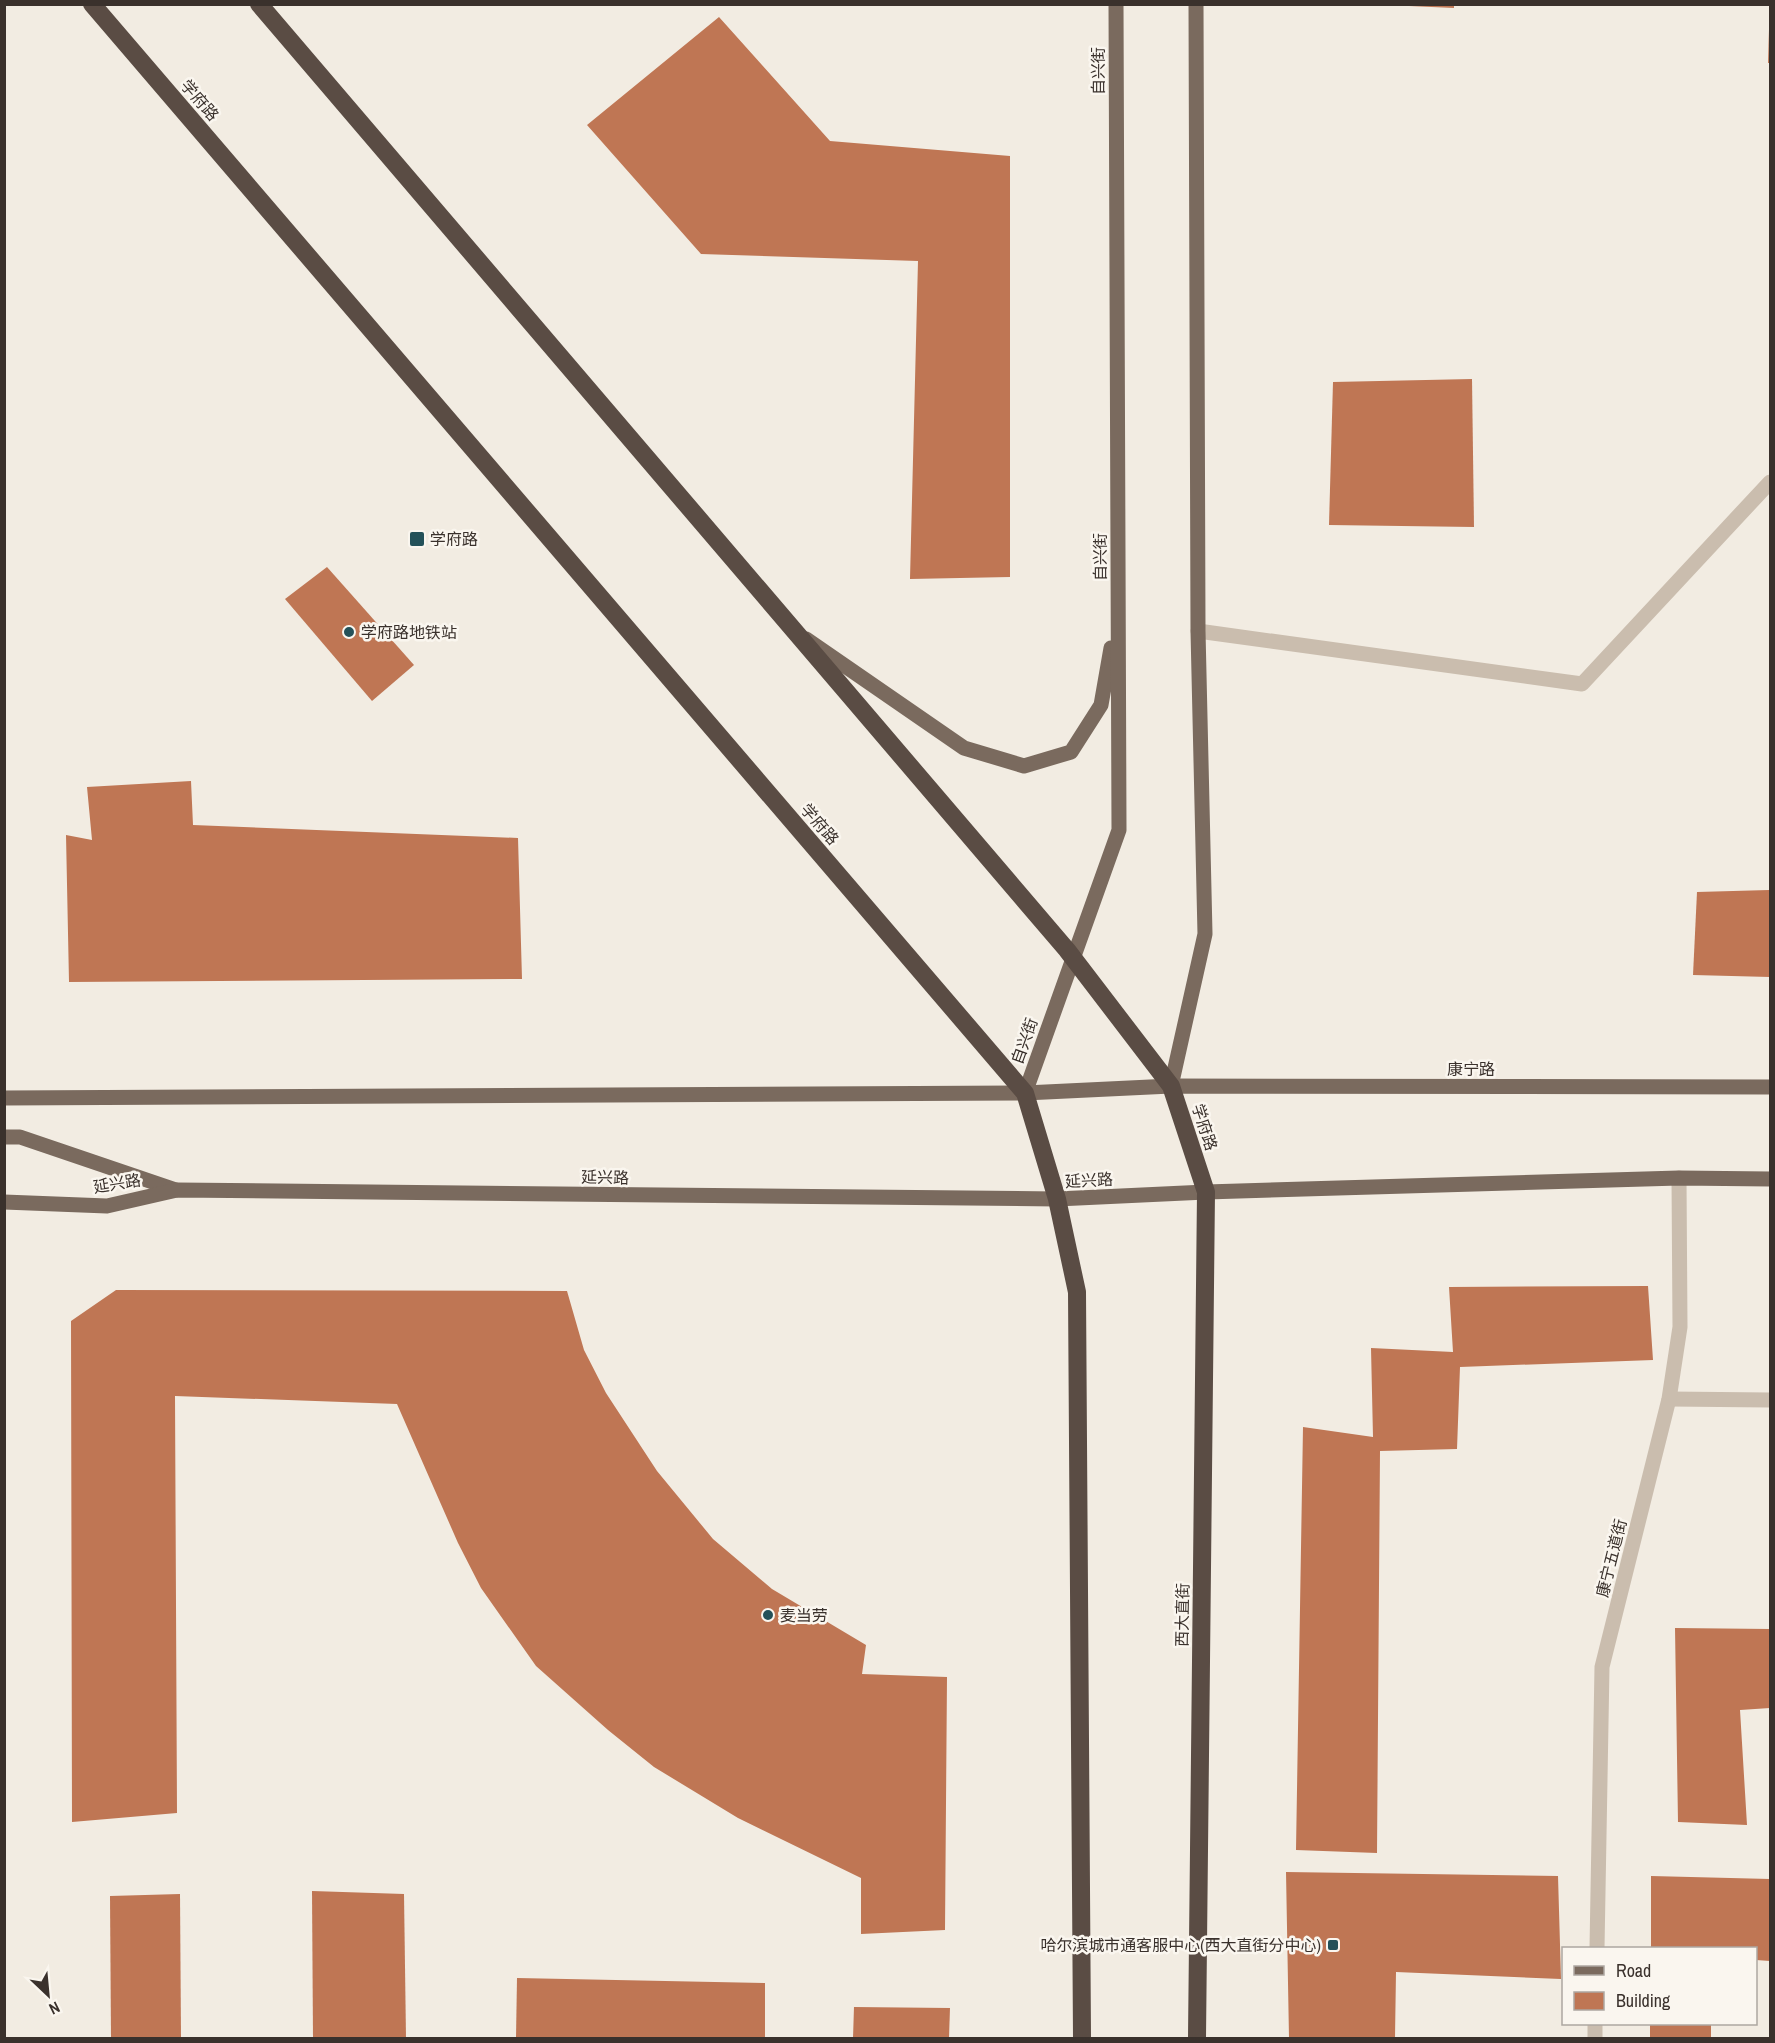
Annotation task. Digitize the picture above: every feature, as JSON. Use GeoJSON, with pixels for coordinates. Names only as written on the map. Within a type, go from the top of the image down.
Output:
{"type":"FeatureCollection","features":[{"type":"Feature","properties":{"kind":"highway","name":"学府路"},"geometry":{"type":"LineString","coordinates":[[92,4],[1024,1093],[1057,1199]]}},
{"type":"Feature","properties":{"kind":"highway","name":"学府路"},"geometry":{"type":"LineString","coordinates":[[259,4],[1073,957],[1171,1086],[1206,1192]]}},
{"type":"Feature","properties":{"kind":"highway","name":"西大直街"},"geometry":{"type":"LineString","coordinates":[[1197,2038],[1206,1192]]}},
{"type":"Feature","properties":{"kind":"highway"},"geometry":{"type":"LineString","coordinates":[[1057,1199],[1077,1292],[1082,2038]]}},
{"type":"Feature","properties":{"kind":"main road","name":"自兴街"},"geometry":{"type":"LineString","coordinates":[[1024,1093],[1119,830],[1116,4]]}},
{"type":"Feature","properties":{"kind":"main road"},"geometry":{"type":"LineString","coordinates":[[4,1098],[1024,1093],[1171,1086],[1205,934],[1198,631],[1196,4]]}},
{"type":"Feature","properties":{"kind":"main road"},"geometry":{"type":"LineString","coordinates":[[795,632],[964,748],[1024,766],[1071,752],[1101,705],[1118,613]]}},
{"type":"Feature","properties":{"kind":"main road","name":"康宁路"},"geometry":{"type":"LineString","coordinates":[[1171,1086],[1770,1087]]}},
{"type":"Feature","properties":{"kind":"main road"},"geometry":{"type":"LineString","coordinates":[[4,1137],[20,1137],[177,1190]]}},
{"type":"Feature","properties":{"kind":"main road"},"geometry":{"type":"LineString","coordinates":[[1206,1192],[1679,1178],[1770,1179]]}},
{"type":"Feature","properties":{"kind":"main road","name":"延兴路"},"geometry":{"type":"LineString","coordinates":[[4,1202],[107,1206],[177,1190],[1057,1199],[1206,1192]]}},
{"type":"Feature","properties":{"kind":"street"},"geometry":{"type":"LineString","coordinates":[[1198,631],[1582,684],[1770,482]]}},
{"type":"Feature","properties":{"kind":"street","name":"康宁五道街"},"geometry":{"type":"LineString","coordinates":[[1597,1947],[1602,1667],[1669,1399],[1680,1328],[1679,1178]]}},
{"type":"Feature","properties":{"kind":"street"},"geometry":{"type":"LineString","coordinates":[[1669,1399],[1770,1400]]}},
{"type":"Feature","properties":{"kind":"building"},"geometry":{"type":"Polygon","coordinates":[[[1409,4],[1454,4],[1454,8],[1409,6],[1409,4]]]}},
{"type":"Feature","properties":{"kind":"building"},"geometry":{"type":"Polygon","coordinates":[[[719,17],[830,141],[1010,156],[1010,577],[910,579],[918,261],[701,254],[587,125],[719,17]]]}},
{"type":"Feature","properties":{"kind":"building"},"geometry":{"type":"Polygon","coordinates":[[[1769,29],[1770,63],[1768,63],[1769,29]]]}},
{"type":"Feature","properties":{"kind":"building"},"geometry":{"type":"Polygon","coordinates":[[[1472,379],[1474,527],[1329,525],[1333,382],[1472,379]]]}},
{"type":"Feature","properties":{"kind":"building","name":"学府路地铁站"},"geometry":{"type":"Polygon","coordinates":[[[327,567],[414,665],[372,701],[285,599],[327,567]]]}},
{"type":"Feature","properties":{"kind":"building"},"geometry":{"type":"Polygon","coordinates":[[[191,781],[193,825],[518,838],[522,979],[69,982],[66,835],[92,840],[87,787],[191,781]]]}},
{"type":"Feature","properties":{"kind":"building"},"geometry":{"type":"Polygon","coordinates":[[[1769,890],[1770,977],[1693,975],[1697,892],[1769,890]]]}},
{"type":"Feature","properties":{"kind":"building"},"geometry":{"type":"Polygon","coordinates":[[[1648,1286],[1653,1360],[1460,1367],[1457,1449],[1380,1451],[1377,1853],[1296,1850],[1303,1427],[1373,1437],[1371,1348],[1453,1352],[1449,1287],[1648,1286]]]}},
{"type":"Feature","properties":{"kind":"building"},"geometry":{"type":"Polygon","coordinates":[[[116,1290],[567,1291],[584,1350],[606,1393],[657,1471],[713,1539],[772,1589],[866,1645],[862,1674],[947,1677],[945,1930],[861,1934],[861,1878],[738,1818],[654,1767],[608,1730],[536,1666],[481,1588],[458,1543],[397,1404],[175,1396],[177,1813],[72,1822],[71,1321],[116,1290]]]}},
{"type":"Feature","properties":{"kind":"building"},"geometry":{"type":"Polygon","coordinates":[[[1675,1628],[1770,1629],[1770,1708],[1740,1710],[1747,1825],[1678,1822],[1675,1628]]]}},
{"type":"Feature","properties":{"kind":"building"},"geometry":{"type":"Polygon","coordinates":[[[1286,1872],[1558,1876],[1561,1979],[1396,1972],[1395,2038],[1289,2038],[1286,1872]]]}},
{"type":"Feature","properties":{"kind":"building"},"geometry":{"type":"Polygon","coordinates":[[[1651,1876],[1770,1879],[1770,1961],[1757,1960],[1757,1947],[1651,1947],[1651,1876]]]}},
{"type":"Feature","properties":{"kind":"building"},"geometry":{"type":"Polygon","coordinates":[[[312,1891],[404,1894],[406,2038],[313,2038],[312,1891]]]}},
{"type":"Feature","properties":{"kind":"building"},"geometry":{"type":"Polygon","coordinates":[[[180,1894],[181,2038],[111,2038],[110,1896],[180,1894]]]}},
{"type":"Feature","properties":{"kind":"building"},"geometry":{"type":"Polygon","coordinates":[[[517,1978],[765,1983],[765,2038],[516,2038],[517,1978]]]}},
{"type":"Feature","properties":{"kind":"building"},"geometry":{"type":"Polygon","coordinates":[[[854,2007],[950,2008],[949,2038],[853,2038],[854,2007]]]}},
{"type":"Feature","properties":{"kind":"building"},"geometry":{"type":"Polygon","coordinates":[[[1650,2025],[1711,2025],[1711,2038],[1650,2038],[1650,2025]]]}},
{"type":"Feature","properties":{"kind":"place","name":"学府路"},"geometry":{"type":"Point","coordinates":[417,539]}},
{"type":"Feature","properties":{"kind":"place","name":"学府路地铁站"},"geometry":{"type":"Point","coordinates":[349,632]}},
{"type":"Feature","properties":{"kind":"place","name":"麦当劳"},"geometry":{"type":"Point","coordinates":[768,1615]}},
{"type":"Feature","properties":{"kind":"place","name":"哈尔滨城市通客服中心(西大直街分中心)"},"geometry":{"type":"Point","coordinates":[1333,1945]}}]}
